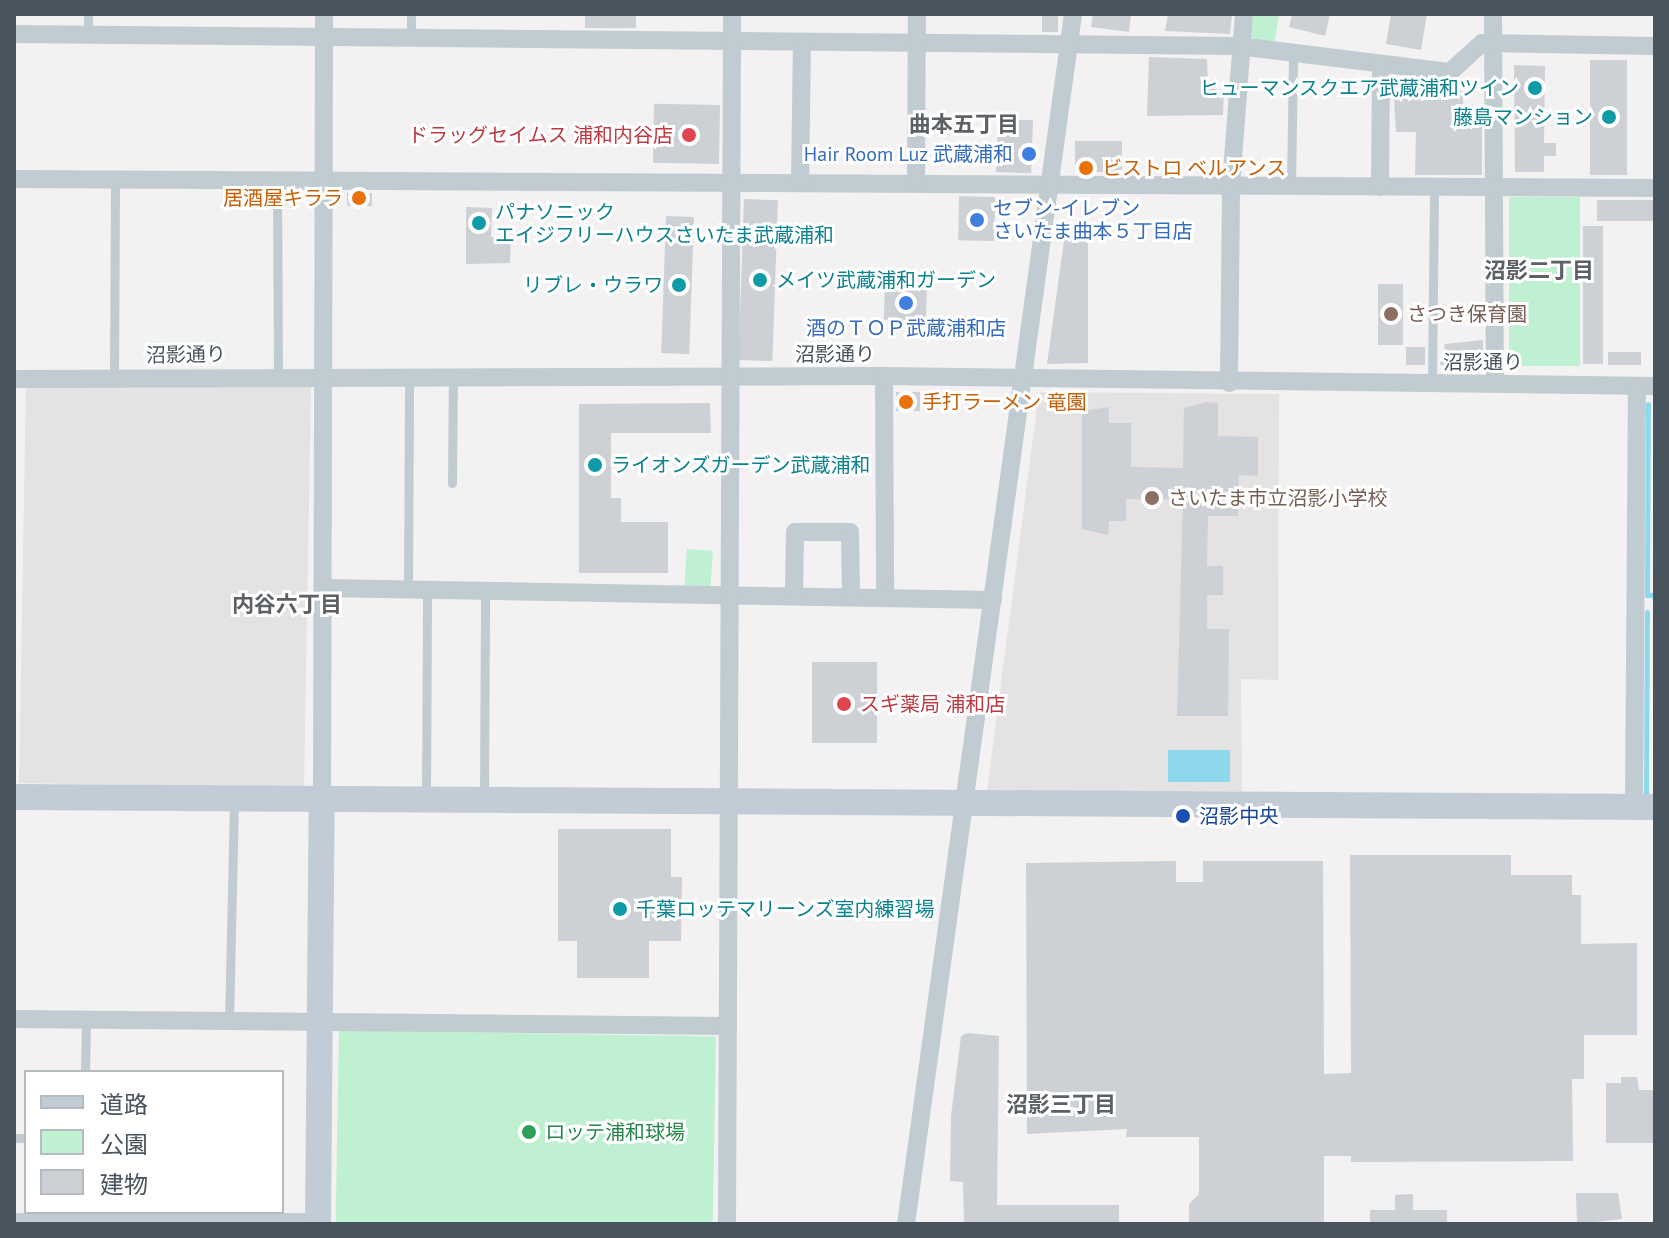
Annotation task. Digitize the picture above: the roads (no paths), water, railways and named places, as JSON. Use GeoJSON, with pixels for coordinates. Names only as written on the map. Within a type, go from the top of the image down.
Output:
{"type":"FeatureCollection","features":[{"type":"Feature","properties":{"kind":"street"},"geometry":{"type":"LineString","coordinates":[[14,1222],[85,1217],[318,1223],[324,14]]}},
{"type":"Feature","properties":{"kind":"street"},"geometry":{"type":"LineString","coordinates":[[727,1224],[732,14]]}},
{"type":"Feature","properties":{"kind":"street"},"geometry":{"type":"LineString","coordinates":[[916,183],[917,14]]}},
{"type":"Feature","properties":{"kind":"street"},"geometry":{"type":"LineString","coordinates":[[906,1224],[1073,14]]}},
{"type":"Feature","properties":{"kind":"street"},"geometry":{"type":"LineString","coordinates":[[1229,383],[1231,186],[1238,46],[1244,14]]}},
{"type":"Feature","properties":{"kind":"street"},"geometry":{"type":"LineString","coordinates":[[1493,14],[1495,384]]}},
{"type":"Feature","properties":{"kind":"street"},"geometry":{"type":"LineString","coordinates":[[14,34],[731,46],[1238,46],[1450,72],[1482,43],[1655,46]]}},
{"type":"Feature","properties":{"kind":"street"},"geometry":{"type":"LineString","coordinates":[[800,183],[802,46]]}},
{"type":"Feature","properties":{"kind":"street"},"geometry":{"type":"LineString","coordinates":[[1380,187],[1381,64]]}},
{"type":"Feature","properties":{"kind":"street"},"geometry":{"type":"LineString","coordinates":[[14,179],[1655,188]]}},
{"type":"Feature","properties":{"kind":"street"},"geometry":{"type":"LineString","coordinates":[[884,376],[885,595]]}},
{"type":"Feature","properties":{"kind":"street","name":"沼影通り"},"geometry":{"type":"LineString","coordinates":[[14,379],[884,376],[1023,382],[1646,386]]}},
{"type":"Feature","properties":{"kind":"street"},"geometry":{"type":"LineString","coordinates":[[14,797],[729,804],[1644,807],[1636,604],[1646,386]]}},
{"type":"Feature","properties":{"kind":"street"},"geometry":{"type":"LineString","coordinates":[[794,594],[795,532],[850,532],[851,594]]}},
{"type":"Feature","properties":{"kind":"street"},"geometry":{"type":"LineString","coordinates":[[323,588],[851,594],[993,600]]}},
{"type":"Feature","properties":{"kind":"street"},"geometry":{"type":"LineString","coordinates":[[1636,604],[1655,604]]}},
{"type":"Feature","properties":{"kind":"street"},"geometry":{"type":"LineString","coordinates":[[14,1019],[728,1026]]}},
{"type":"Feature","properties":{"kind":"lane"},"geometry":{"type":"LineString","coordinates":[[88,14],[88,34]]}},
{"type":"Feature","properties":{"kind":"lane"},"geometry":{"type":"LineString","coordinates":[[411,14],[411,39]]}},
{"type":"Feature","properties":{"kind":"lane"},"geometry":{"type":"LineString","coordinates":[[1291,186],[1293,52]]}},
{"type":"Feature","properties":{"kind":"lane"},"geometry":{"type":"LineString","coordinates":[[114,378],[115,180]]}},
{"type":"Feature","properties":{"kind":"lane"},"geometry":{"type":"LineString","coordinates":[[277,180],[278,376]]}},
{"type":"Feature","properties":{"kind":"lane"},"geometry":{"type":"LineString","coordinates":[[1432,384],[1434,188]]}},
{"type":"Feature","properties":{"kind":"lane"},"geometry":{"type":"LineString","coordinates":[[409,376],[426,802]]}},
{"type":"Feature","properties":{"kind":"lane"},"geometry":{"type":"LineString","coordinates":[[452,483],[453,376]]}},
{"type":"Feature","properties":{"kind":"lane"},"geometry":{"type":"LineString","coordinates":[[484,801],[485,590]]}},
{"type":"Feature","properties":{"kind":"lane"},"geometry":{"type":"LineString","coordinates":[[229,1022],[234,800]]}},
{"type":"Feature","properties":{"kind":"lane"},"geometry":{"type":"LineString","coordinates":[[85,1070],[86,1019]]}},
{"type":"Feature","properties":{"kind":"water"},"geometry":{"type":"Polygon","coordinates":[[[1168,750],[1230,750],[1230,782],[1168,782],[1168,750]]]}},
{"type":"Feature","properties":{"kind":"waterway"},"geometry":{"type":"LineString","coordinates":[[1648,404],[1647,595],[1655,595]]}},
{"type":"Feature","properties":{"kind":"waterway"},"geometry":{"type":"LineString","coordinates":[[1646,795],[1647,612]]}},
{"type":"Feature","properties":{"kind":"place","name":"ヒューマンスクエア武蔵浦和ツイン"},"geometry":{"type":"Point","coordinates":[1535,88]}},
{"type":"Feature","properties":{"kind":"place","name":"藤島マンション"},"geometry":{"type":"Point","coordinates":[1609,117]}},
{"type":"Feature","properties":{"kind":"place","name":"ドラッグセイムス 浦和内谷店"},"geometry":{"type":"Point","coordinates":[689,135]}},
{"type":"Feature","properties":{"kind":"place","name":"Hair Room Luz 武蔵浦和"},"geometry":{"type":"Point","coordinates":[1029,154]}},
{"type":"Feature","properties":{"kind":"place","name":"ビストロ ベルアンス"},"geometry":{"type":"Point","coordinates":[1086,168]}},
{"type":"Feature","properties":{"kind":"place","name":"居酒屋キララ"},"geometry":{"type":"Point","coordinates":[359,198]}},
{"type":"Feature","properties":{"kind":"place","name":"セブン-イレブン さいたま曲本５丁目店"},"geometry":{"type":"Point","coordinates":[977,220]}},
{"type":"Feature","properties":{"kind":"place","name":"パナソニック エイジフリーハウスさいたま武蔵浦和"},"geometry":{"type":"Point","coordinates":[479,223]}},
{"type":"Feature","properties":{"kind":"place","name":"メイツ武蔵浦和ガーデン"},"geometry":{"type":"Point","coordinates":[760,280]}},
{"type":"Feature","properties":{"kind":"place","name":"リブレ・ウラワ"},"geometry":{"type":"Point","coordinates":[679,285]}},
{"type":"Feature","properties":{"kind":"place","name":"酒のＴＯＰ武蔵浦和店"},"geometry":{"type":"Point","coordinates":[906,303]}},
{"type":"Feature","properties":{"kind":"place","name":"さつき保育園"},"geometry":{"type":"Point","coordinates":[1391,314]}},
{"type":"Feature","properties":{"kind":"place","name":"手打ラーメン 竜園"},"geometry":{"type":"Point","coordinates":[906,402]}},
{"type":"Feature","properties":{"kind":"place","name":"ライオンズガーデン武蔵浦和"},"geometry":{"type":"Point","coordinates":[595,465]}},
{"type":"Feature","properties":{"kind":"place","name":"さいたま市立沼影小学校"},"geometry":{"type":"Point","coordinates":[1152,498]}},
{"type":"Feature","properties":{"kind":"place","name":"スギ薬局 浦和店"},"geometry":{"type":"Point","coordinates":[844,704]}},
{"type":"Feature","properties":{"kind":"place","name":"沼影中央"},"geometry":{"type":"Point","coordinates":[1183,816]}},
{"type":"Feature","properties":{"kind":"place","name":"千葉ロッテマリーンズ室内練習場"},"geometry":{"type":"Point","coordinates":[620,909]}},
{"type":"Feature","properties":{"kind":"place","name":"ロッテ浦和球場"},"geometry":{"type":"Point","coordinates":[529,1132]}},
{"type":"Feature","properties":{"kind":"district","name":"曲本五丁目"},"geometry":{"type":"Point","coordinates":[964,125]}},
{"type":"Feature","properties":{"kind":"district","name":"沼影二丁目"},"geometry":{"type":"Point","coordinates":[1539,271]}},
{"type":"Feature","properties":{"kind":"district","name":"内谷六丁目"},"geometry":{"type":"Point","coordinates":[287,605]}},
{"type":"Feature","properties":{"kind":"district","name":"沼影三丁目"},"geometry":{"type":"Point","coordinates":[1061,1105]}}]}
